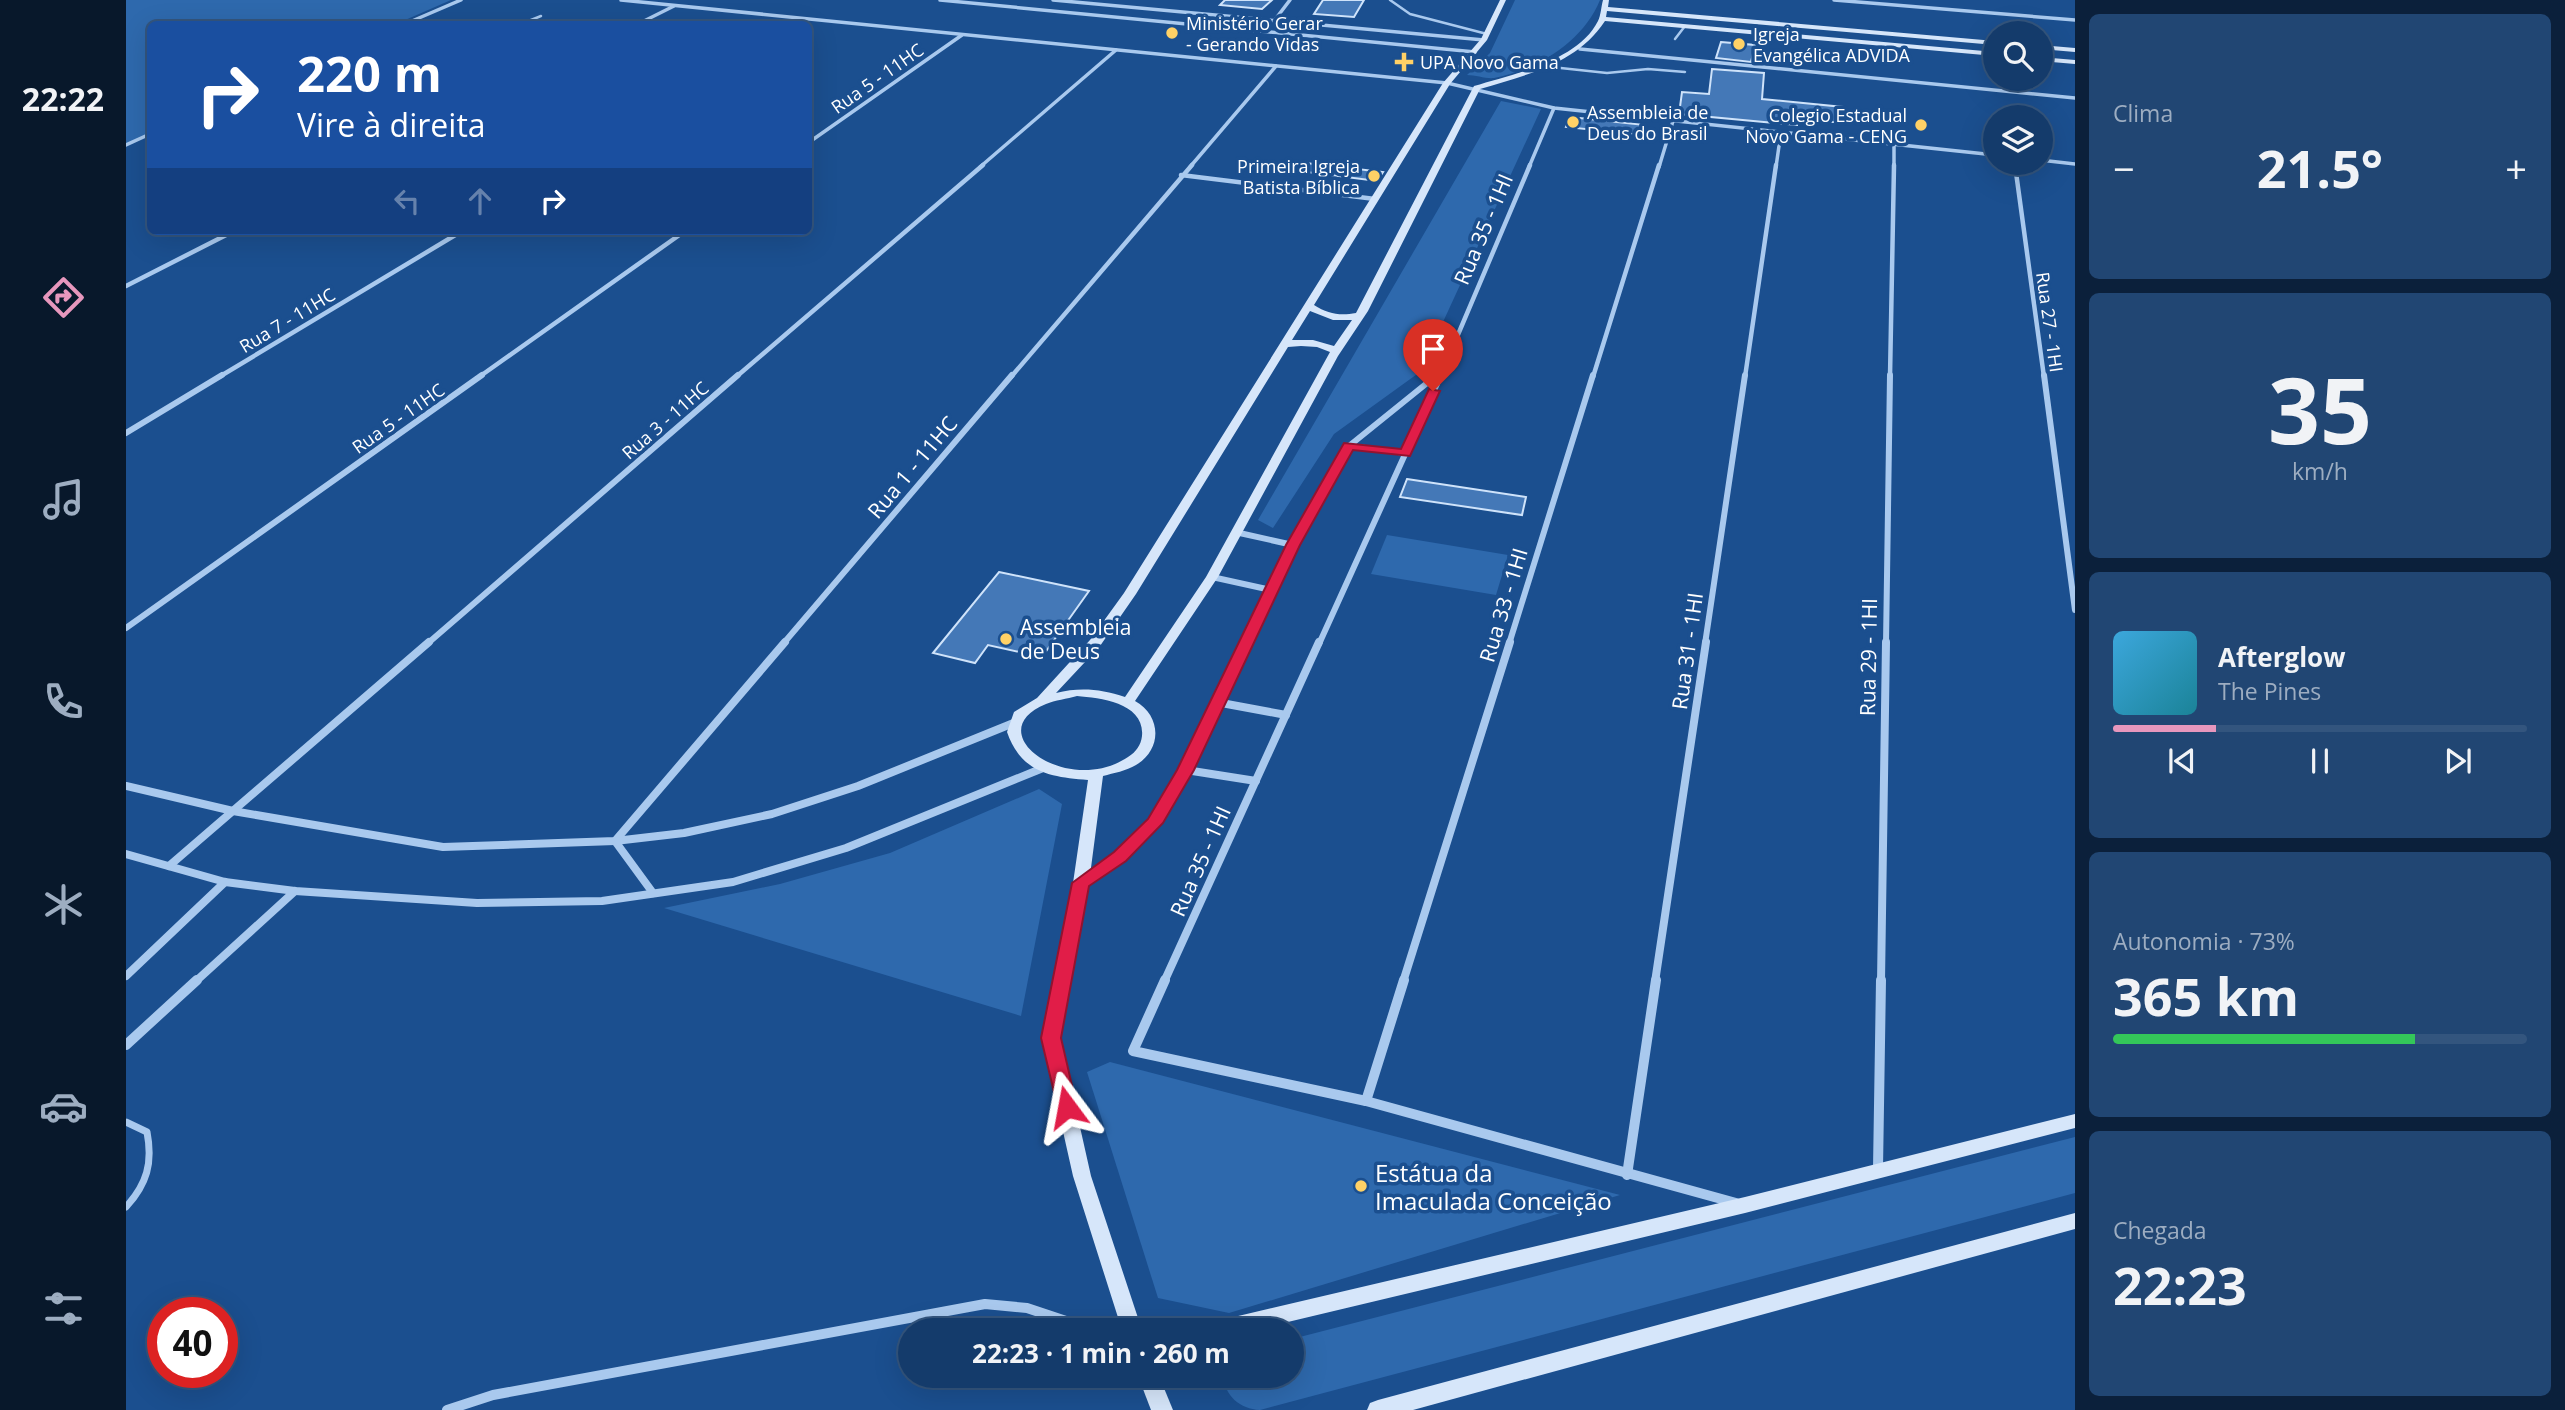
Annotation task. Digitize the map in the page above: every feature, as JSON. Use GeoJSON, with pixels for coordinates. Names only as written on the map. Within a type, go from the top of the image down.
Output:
{"type":"FeatureCollection","features":[{"type":"Feature","properties":{"kind":"street"},"geometry":{"type":"LineString","coordinates":[[412,21],[461,0]]}},
{"type":"Feature","properties":{"kind":"street"},"geometry":{"type":"LineString","coordinates":[[621,0],[1447,83],[1554,108],[1983,154]]}},
{"type":"Feature","properties":{"kind":"street"},"geometry":{"type":"LineString","coordinates":[[940,0],[1475,52]]}},
{"type":"Feature","properties":{"kind":"street"},"geometry":{"type":"LineString","coordinates":[[1053,0],[1485,37]]}},
{"type":"Feature","properties":{"kind":"street"},"geometry":{"type":"LineString","coordinates":[[1122,7],[1129,0]]}},
{"type":"Feature","properties":{"kind":"street"},"geometry":{"type":"LineString","coordinates":[[1274,21],[1290,0]]}},
{"type":"Feature","properties":{"kind":"street"},"geometry":{"type":"LineString","coordinates":[[1043,699],[1095,643],[1130,594],[1288,344],[1447,83],[1485,37],[1503,0]]}},
{"type":"Feature","properties":{"kind":"street"},"geometry":{"type":"LineString","coordinates":[[1834,0],[2075,20]]}},
{"type":"Feature","properties":{"kind":"street"},"geometry":{"type":"LineString","coordinates":[[1128,702],[1212,577],[1336,351],[1359,316],[1477,88],[1580,49],[1603,19],[1606,4],[1983,42]]}},
{"type":"Feature","properties":{"kind":"street"},"geometry":{"type":"LineString","coordinates":[[644,21],[675,6]]}},
{"type":"Feature","properties":{"kind":"street"},"geometry":{"type":"LineString","coordinates":[[1603,19],[1983,53]]}},
{"type":"Feature","properties":{"kind":"street"},"geometry":{"type":"LineString","coordinates":[[812,25],[819,21]]}},
{"type":"Feature","properties":{"kind":"street","name":"Rua 5 - 11HC"},"geometry":{"type":"LineString","coordinates":[[812,141],[962,34]]}},
{"type":"Feature","properties":{"kind":"street"},"geometry":{"type":"LineString","coordinates":[[2053,48],[2075,50]]}},
{"type":"Feature","properties":{"kind":"street"},"geometry":{"type":"LineString","coordinates":[[1580,49],[2075,97]]}},
{"type":"Feature","properties":{"kind":"street","name":"Rua 3 - 11HC"},"geometry":{"type":"LineString","coordinates":[[169,866],[1116,50]]}},
{"type":"Feature","properties":{"kind":"street"},"geometry":{"type":"LineString","coordinates":[[2053,60],[2075,62]]}},
{"type":"Feature","properties":{"kind":"street","name":"Rua 1 - 11HC"},"geometry":{"type":"LineString","coordinates":[[615,841],[1276,66]]}},
{"type":"Feature","properties":{"kind":"street","name":"Rua 35 - 1HI"},"geometry":{"type":"LineString","coordinates":[[1554,108],[1443,371],[1133,1051],[1366,1101],[1627,1175],[1745,1205]]}},
{"type":"Feature","properties":{"kind":"street","name":"Rua 33 - 1HI"},"geometry":{"type":"LineString","coordinates":[[1366,1101],[1673,121]]}},
{"type":"Feature","properties":{"kind":"street","name":"Rua 31 - 1HI"},"geometry":{"type":"LineString","coordinates":[[1627,1175],[1781,132]]}},
{"type":"Feature","properties":{"kind":"street"},"geometry":{"type":"LineString","coordinates":[[126,145],[147,135]]}},
{"type":"Feature","properties":{"kind":"street","name":"Rua 29 - 1HI"},"geometry":{"type":"LineString","coordinates":[[1878,1170],[1894,144]]}},
{"type":"Feature","properties":{"kind":"street"},"geometry":{"type":"LineString","coordinates":[[2053,161],[2075,164]]}},
{"type":"Feature","properties":{"kind":"street"},"geometry":{"type":"LineString","coordinates":[[1181,175],[1375,199]]}},
{"type":"Feature","properties":{"kind":"street","name":"Rua 27 - 1HI"},"geometry":{"type":"LineString","coordinates":[[2017,175],[2075,610]]}},
{"type":"Feature","properties":{"kind":"street"},"geometry":{"type":"LineString","coordinates":[[126,286],[226,235]]}},
{"type":"Feature","properties":{"kind":"street","name":"Rua 7 - 11HC"},"geometry":{"type":"LineString","coordinates":[[126,433],[455,235]]}},
{"type":"Feature","properties":{"kind":"street","name":"Rua 5 - 11HC"},"geometry":{"type":"LineString","coordinates":[[126,628],[679,235]]}},
{"type":"Feature","properties":{"kind":"street"},"geometry":{"type":"LineString","coordinates":[[1310,307],[1323,316],[1342,320],[1359,316]]}},
{"type":"Feature","properties":{"kind":"street"},"geometry":{"type":"LineString","coordinates":[[1288,344],[1305,341],[1325,345],[1336,351]]}},
{"type":"Feature","properties":{"kind":"street"},"geometry":{"type":"LineString","coordinates":[[1081,883],[1120,856],[1154,823],[1186,770],[1216,702],[1293,545],[1349,446],[1443,371]]}},
{"type":"Feature","properties":{"kind":"street"},"geometry":{"type":"LineString","coordinates":[[1349,446],[1406,453]]}},
{"type":"Feature","properties":{"kind":"street"},"geometry":{"type":"LineString","coordinates":[[1235,532],[1293,545]]}},
{"type":"Feature","properties":{"kind":"street"},"geometry":{"type":"LineString","coordinates":[[1212,577],[1271,590]]}},
{"type":"Feature","properties":{"kind":"street"},"geometry":{"type":"LineString","coordinates":[[126,786],[233,811],[443,847],[615,841],[684,833],[772,814],[858,786],[1016,722],[1031,705],[1043,699],[1086,692],[1128,702],[1147,721],[1150,732],[1148,744],[1129,763],[1096,774],[1068,774],[1043,768],[1027,759],[1017,747],[1013,734],[1016,722]]}},
{"type":"Feature","properties":{"kind":"street"},"geometry":{"type":"LineString","coordinates":[[1216,702],[1286,715]]}},
{"type":"Feature","properties":{"kind":"street"},"geometry":{"type":"LineString","coordinates":[[126,854],[225,882],[295,891],[477,903],[602,901],[733,882],[846,848],[1043,768]]}},
{"type":"Feature","properties":{"kind":"street"},"geometry":{"type":"LineString","coordinates":[[1186,770],[1256,781]]}},
{"type":"Feature","properties":{"kind":"street"},"geometry":{"type":"LineString","coordinates":[[1096,774],[1081,883],[1051,1038],[1082,1176],[1128,1318]]}},
{"type":"Feature","properties":{"kind":"street"},"geometry":{"type":"LineString","coordinates":[[615,841],[653,893]]}},
{"type":"Feature","properties":{"kind":"street"},"geometry":{"type":"LineString","coordinates":[[126,976],[225,882]]}},
{"type":"Feature","properties":{"kind":"street"},"geometry":{"type":"LineString","coordinates":[[126,1045],[295,891]]}},
{"type":"Feature","properties":{"kind":"street"},"geometry":{"type":"LineString","coordinates":[[1268,1318],[1745,1205],[2075,1121]]}},
{"type":"Feature","properties":{"kind":"street"},"geometry":{"type":"LineString","coordinates":[[1378,1410],[2075,1221]]}},
{"type":"Feature","properties":{"kind":"street"},"geometry":{"type":"LineString","coordinates":[[909,1318],[985,1304],[1014,1303],[1063,1318]]}},
{"type":"Feature","properties":{"kind":"street"},"geometry":{"type":"LineString","coordinates":[[447,1410],[493,1395],[898,1320]]}},
{"type":"Feature","properties":{"kind":"street"},"geometry":{"type":"LineString","coordinates":[[1154,1388],[1163,1410]]}},
{"type":"Feature","properties":{"kind":"lane"},"geometry":{"type":"LineString","coordinates":[[1390,0],[1410,14],[1485,37]]}},
{"type":"Feature","properties":{"kind":"lane"},"geometry":{"type":"LineString","coordinates":[[528,21],[541,16]]}},
{"type":"Feature","properties":{"kind":"lane"},"geometry":{"type":"LineString","coordinates":[[1675,39],[1685,26]]}},
{"type":"Feature","properties":{"kind":"lane"},"geometry":{"type":"LineString","coordinates":[[1666,58],[1669,51]]}},
{"type":"Feature","properties":{"kind":"lane"},"geometry":{"type":"LineString","coordinates":[[1541,66],[1607,73],[1648,69],[1685,72]]}},
{"type":"Feature","properties":{"kind":"lane"},"geometry":{"type":"LineString","coordinates":[[126,1122],[147,1132],[152,1157],[142,1191],[126,1207]]}},
{"type":"Feature","properties":{"kind":"shaded area"},"geometry":{"type":"Polygon","coordinates":[[[126,0],[451,0],[403,21],[147,21],[147,135],[126,145],[126,0]]]}},
{"type":"Feature","properties":{"kind":"shaded area"},"geometry":{"type":"Polygon","coordinates":[[[1515,0],[1600,0],[1592,15],[1571,41],[1542,60],[1527,68],[1494,78],[1467,75],[1490,53],[1515,0]]]}},
{"type":"Feature","properties":{"kind":"shaded area"},"geometry":{"type":"Polygon","coordinates":[[[1501,101],[1541,109],[1420,372],[1334,434],[1273,528],[1258,520],[1501,101]]]}},
{"type":"Feature","properties":{"kind":"shaded area"},"geometry":{"type":"Polygon","coordinates":[[[1387,535],[1508,555],[1496,595],[1371,574],[1387,535]]]}},
{"type":"Feature","properties":{"kind":"shaded area"},"geometry":{"type":"Polygon","coordinates":[[[1039,789],[1062,804],[1021,1016],[664,908],[780,884],[890,853],[1039,789]]]}},
{"type":"Feature","properties":{"kind":"shaded area"},"geometry":{"type":"Polygon","coordinates":[[[1110,1062],[1620,1195],[1229,1313],[1158,1298],[1087,1072],[1110,1062]]]}},
{"type":"Feature","properties":{"kind":"shaded area"},"geometry":{"type":"Polygon","coordinates":[[[2075,1137],[2075,1193],[1260,1410],[1240,1404],[1230,1395],[1226,1388],[1304,1388],[1304,1336],[2075,1137]]]}},
{"type":"Feature","properties":{"kind":"building"},"geometry":{"type":"Polygon","coordinates":[[[1225,0],[1272,0],[1262,9],[1220,5],[1225,0]]]}},
{"type":"Feature","properties":{"kind":"building"},"geometry":{"type":"Polygon","coordinates":[[[1323,0],[1364,0],[1354,17],[1314,14],[1323,0]]]}},
{"type":"Feature","properties":{"kind":"building"},"geometry":{"type":"Polygon","coordinates":[[[1721,42],[1755,45],[1751,62],[1716,58],[1721,42]]]}},
{"type":"Feature","properties":{"kind":"building"},"geometry":{"type":"Polygon","coordinates":[[[1712,69],[1764,73],[1762,99],[1843,107],[1844,123],[1797,119],[1797,125],[1679,114],[1682,92],[1709,94],[1712,69]]]}},
{"type":"Feature","properties":{"kind":"building"},"geometry":{"type":"Polygon","coordinates":[[[1570,117],[1645,125],[1642,135],[1566,127],[1570,117]]]}},
{"type":"Feature","properties":{"kind":"building"},"geometry":{"type":"Polygon","coordinates":[[[1297,162],[1383,172],[1377,181],[1291,170],[1297,162]]]}},
{"type":"Feature","properties":{"kind":"building"},"geometry":{"type":"Polygon","coordinates":[[[1407,479],[1526,497],[1522,515],[1400,497],[1407,479]]]}},
{"type":"Feature","properties":{"kind":"building"},"geometry":{"type":"Polygon","coordinates":[[[999,572],[1089,591],[1042,657],[988,645],[975,663],[933,653],[999,572]]]}},
{"type":"Feature","properties":{"kind":"place","name":"Ministério Gerar - Gerando Vidas"},"geometry":{"type":"Point","coordinates":[1172,33]}},
{"type":"Feature","properties":{"kind":"place","name":"Igreja Evangélica ADVIDA"},"geometry":{"type":"Point","coordinates":[1739,44]}},
{"type":"Feature","properties":{"kind":"place","name":"UPA Novo Gama"},"geometry":{"type":"Point","coordinates":[1404,62]}},
{"type":"Feature","properties":{"kind":"place","name":"Assembleia de Deus do Brasil"},"geometry":{"type":"Point","coordinates":[1573,122]}},
{"type":"Feature","properties":{"kind":"place","name":"Colegio Estadual Novo Gama - CENG"},"geometry":{"type":"Point","coordinates":[1921,125]}},
{"type":"Feature","properties":{"kind":"place","name":"Primeira Igreja Batista Bíblica"},"geometry":{"type":"Point","coordinates":[1374,176]}},
{"type":"Feature","properties":{"kind":"place","name":"Assembleia de Deus"},"geometry":{"type":"Point","coordinates":[1006,639]}},
{"type":"Feature","properties":{"kind":"place","name":"Estátua da Imaculada Conceição"},"geometry":{"type":"Point","coordinates":[1361,1186]}},
{"type":"Feature","properties":{"kind":"route"},"geometry":{"type":"LineString","coordinates":[[1067,1107],[1051,1038],[1081,883],[1131,847],[1154,823],[1186,770],[1216,702],[1293,545],[1349,446],[1406,453],[1433,391]]}}]}
